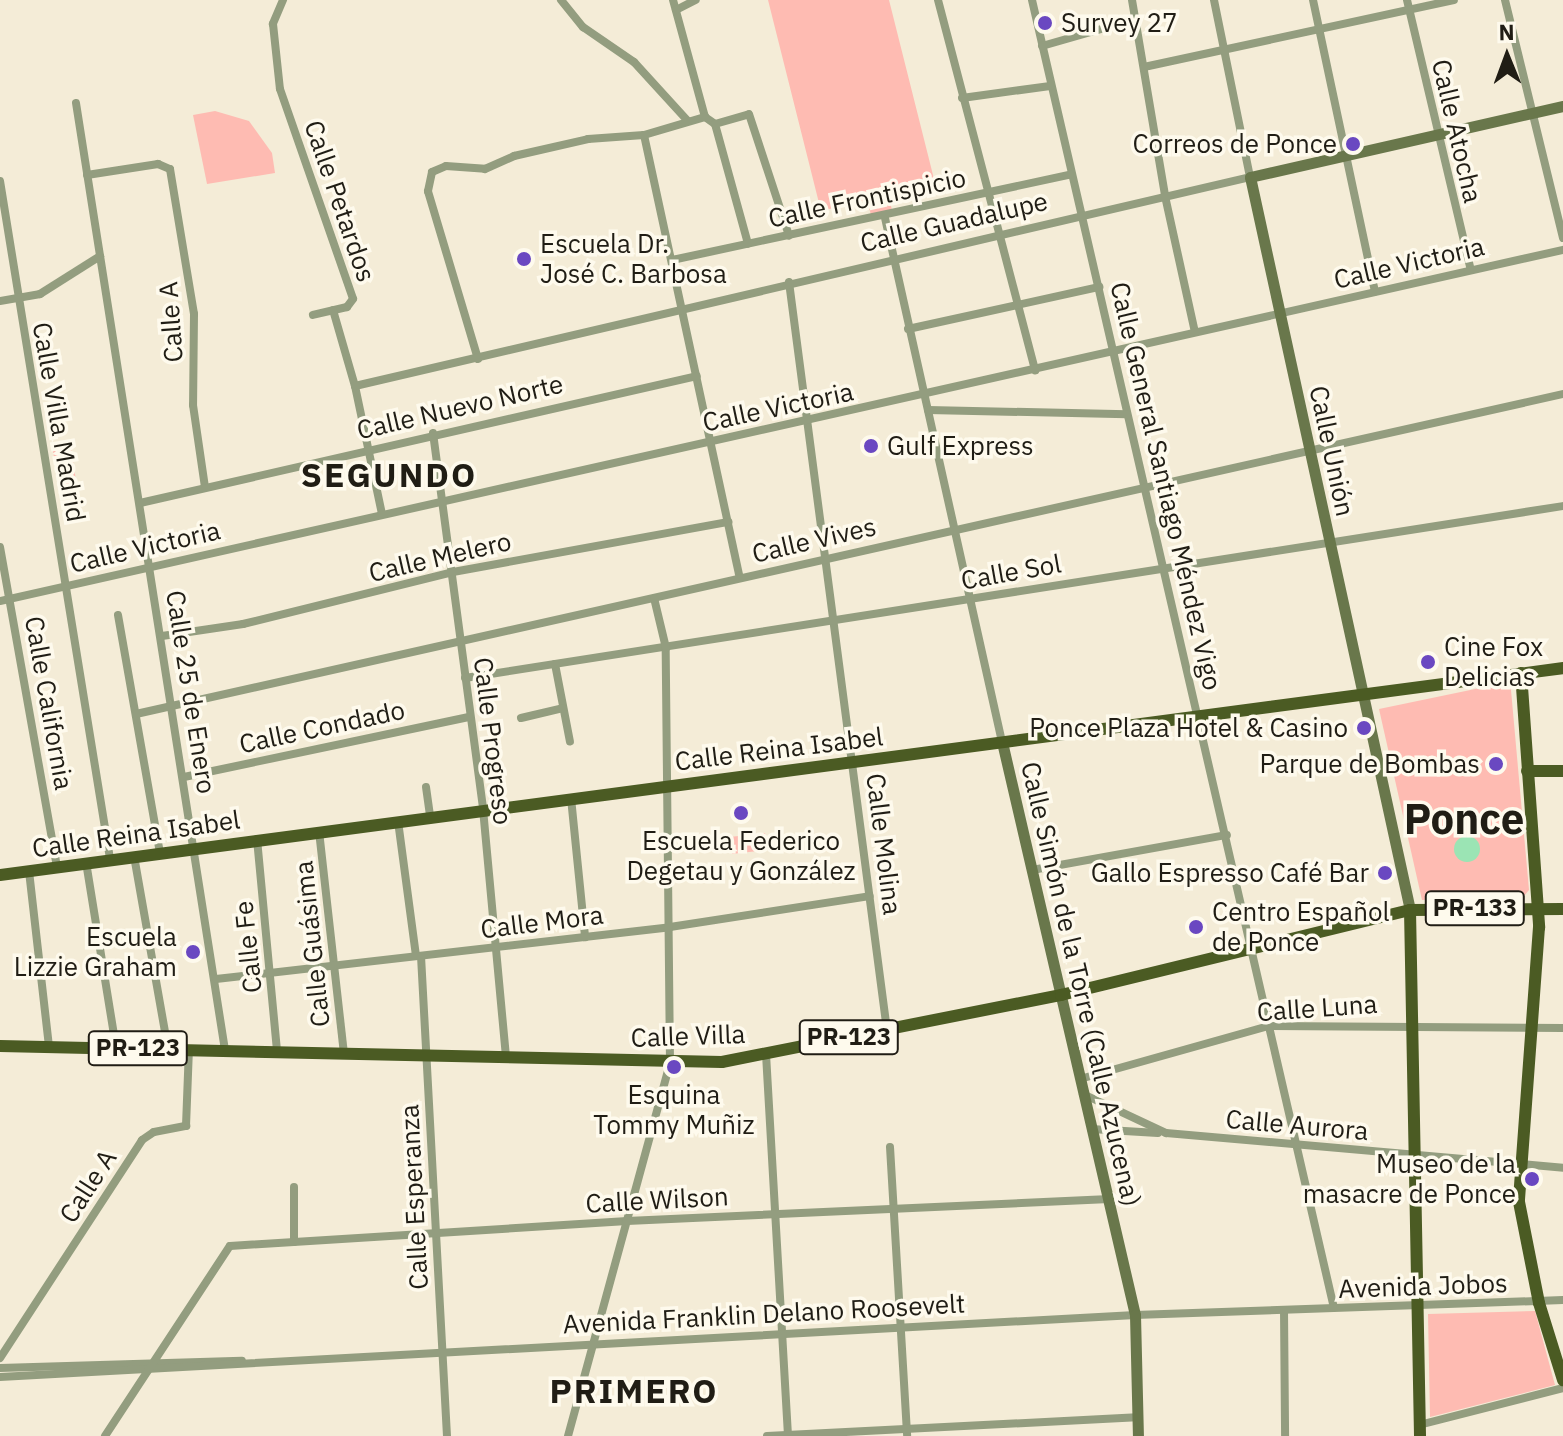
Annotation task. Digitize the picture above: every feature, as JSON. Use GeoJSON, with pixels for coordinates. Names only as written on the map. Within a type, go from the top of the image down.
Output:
{"type":"FeatureCollection","features":[{"type":"Feature","properties":{"kind":"main road","name":"Calle Reina Isabel"},"geometry":{"type":"LineString","coordinates":[[0,875],[195,846],[1360,697],[1563,668]]}},
{"type":"Feature","properties":{"kind":"main road"},"geometry":{"type":"LineString","coordinates":[[1521,673],[1539,906],[1519,1202],[1539,1303],[1563,1380]]}},
{"type":"Feature","properties":{"kind":"main road"},"geometry":{"type":"LineString","coordinates":[[1527,771],[1563,771]]}},
{"type":"Feature","properties":{"kind":"main road","name":"PR-133"},"geometry":{"type":"LineString","coordinates":[[1410,910],[1539,906],[1563,909]]}},
{"type":"Feature","properties":{"kind":"main road"},"geometry":{"type":"LineString","coordinates":[[1410,910],[1412,1154],[1420,1430]]}},
{"type":"Feature","properties":{"kind":"main road","name":"Calle Villa"},"geometry":{"type":"LineString","coordinates":[[0,1046],[506,1055],[670,1063],[766,1054],[1061,995],[1410,910]]}},
{"type":"Feature","properties":{"kind":"street","name":"Calle Petardos"},"geometry":{"type":"LineString","coordinates":[[283,0],[273,24],[279,74],[353,299],[333,310],[355,386],[382,514]]}},
{"type":"Feature","properties":{"kind":"street"},"geometry":{"type":"LineString","coordinates":[[561,0],[583,27],[634,62],[687,120]]}},
{"type":"Feature","properties":{"kind":"street"},"geometry":{"type":"LineString","coordinates":[[673,0],[705,117],[715,124],[748,244]]}},
{"type":"Feature","properties":{"kind":"street"},"geometry":{"type":"LineString","coordinates":[[676,10],[696,0]]}},
{"type":"Feature","properties":{"kind":"street"},"geometry":{"type":"LineString","coordinates":[[938,0],[997,235],[1035,370]]}},
{"type":"Feature","properties":{"kind":"street","name":"Calle General Santiago Méndez Vigo"},"geometry":{"type":"LineString","coordinates":[[1032,0],[1334,1308]]}},
{"type":"Feature","properties":{"kind":"street"},"geometry":{"type":"LineString","coordinates":[[1132,0],[1165,196],[1195,332]]}},
{"type":"Feature","properties":{"kind":"street","name":"Calle Unión"},"geometry":{"type":"LineString","coordinates":[[1214,0],[1360,697],[1410,910]]}},
{"type":"Feature","properties":{"kind":"street"},"geometry":{"type":"LineString","coordinates":[[1313,0],[1349,155],[1375,291]]}},
{"type":"Feature","properties":{"kind":"street","name":"Calle Atocha"},"geometry":{"type":"LineString","coordinates":[[1407,0],[1436,135],[1471,270]]}},
{"type":"Feature","properties":{"kind":"street"},"geometry":{"type":"LineString","coordinates":[[1144,67],[1454,0]]}},
{"type":"Feature","properties":{"kind":"street"},"geometry":{"type":"LineString","coordinates":[[1505,0],[1563,238]]}},
{"type":"Feature","properties":{"kind":"street"},"geometry":{"type":"LineString","coordinates":[[1042,46],[1136,19]]}},
{"type":"Feature","properties":{"kind":"street"},"geometry":{"type":"LineString","coordinates":[[962,98],[1050,86]]}},
{"type":"Feature","properties":{"kind":"street","name":"Calle 25 de Enero"},"geometry":{"type":"LineString","coordinates":[[76,103],[225,1050]]}},
{"type":"Feature","properties":{"kind":"street","name":"Calle Guadalupe"},"geometry":{"type":"LineString","coordinates":[[355,386],[478,359],[789,282],[1563,106]]}},
{"type":"Feature","properties":{"kind":"street"},"geometry":{"type":"LineString","coordinates":[[715,124],[749,114],[789,236]]}},
{"type":"Feature","properties":{"kind":"street"},"geometry":{"type":"LineString","coordinates":[[478,359],[428,191],[432,172],[446,166],[485,169],[514,156],[588,139],[644,135],[705,117]]}},
{"type":"Feature","properties":{"kind":"street"},"geometry":{"type":"LineString","coordinates":[[644,135],[740,578]]}},
{"type":"Feature","properties":{"kind":"street","name":"Calle A"},"geometry":{"type":"LineString","coordinates":[[87,175],[158,164],[172,174],[190,288],[193,405],[205,487]]}},
{"type":"Feature","properties":{"kind":"street","name":"Calle Frontispicio"},"geometry":{"type":"LineString","coordinates":[[672,260],[885,218],[1070,175]]}},
{"type":"Feature","properties":{"kind":"street","name":"Calle Villa Madrid"},"geometry":{"type":"LineString","coordinates":[[0,181],[110,859]]}},
{"type":"Feature","properties":{"kind":"street","name":"Calle Simón de la Torre (Calle Azucena)"},"geometry":{"type":"LineString","coordinates":[[885,218],[1135,1315],[1138,1436]]}},
{"type":"Feature","properties":{"kind":"street","name":"Calle Victoria"},"geometry":{"type":"LineString","coordinates":[[0,601],[443,500],[925,396],[1279,312],[1563,250]]}},
{"type":"Feature","properties":{"kind":"street"},"geometry":{"type":"LineString","coordinates":[[0,301],[40,294],[100,256]]}},
{"type":"Feature","properties":{"kind":"street","name":"Calle Molina"},"geometry":{"type":"LineString","coordinates":[[789,282],[887,1030]]}},
{"type":"Feature","properties":{"kind":"street"},"geometry":{"type":"LineString","coordinates":[[908,329],[1099,287]]}},
{"type":"Feature","properties":{"kind":"street"},"geometry":{"type":"LineString","coordinates":[[313,315],[333,310]]}},
{"type":"Feature","properties":{"kind":"street","name":"Calle Nuevo Norte"},"geometry":{"type":"LineString","coordinates":[[140,503],[368,447],[697,376]]}},
{"type":"Feature","properties":{"kind":"street","name":"Calle Vives"},"geometry":{"type":"LineString","coordinates":[[136,714],[1309,448],[1563,394]]}},
{"type":"Feature","properties":{"kind":"street"},"geometry":{"type":"LineString","coordinates":[[928,410],[1127,414]]}},
{"type":"Feature","properties":{"kind":"street","name":"Calle Progreso"},"geometry":{"type":"LineString","coordinates":[[433,433],[483,809],[506,1055]]}},
{"type":"Feature","properties":{"kind":"street","name":"Calle Sol"},"geometry":{"type":"LineString","coordinates":[[465,678],[970,600],[1161,566],[1563,506]]}},
{"type":"Feature","properties":{"kind":"street","name":"Calle Melero"},"geometry":{"type":"LineString","coordinates":[[162,636],[243,624],[453,572],[728,522]]}},
{"type":"Feature","properties":{"kind":"street","name":"Calle California"},"geometry":{"type":"LineString","coordinates":[[0,547],[57,866]]}},
{"type":"Feature","properties":{"kind":"street"},"geometry":{"type":"LineString","coordinates":[[568,1436],[670,1063],[666,648],[654,598]]}},
{"type":"Feature","properties":{"kind":"street"},"geometry":{"type":"LineString","coordinates":[[118,615],[160,852]]}},
{"type":"Feature","properties":{"kind":"street"},"geometry":{"type":"LineString","coordinates":[[555,664],[570,742]]}},
{"type":"Feature","properties":{"kind":"street"},"geometry":{"type":"LineString","coordinates":[[521,718],[563,708]]}},
{"type":"Feature","properties":{"kind":"street","name":"Calle Condado"},"geometry":{"type":"LineString","coordinates":[[184,777],[469,717]]}},
{"type":"Feature","properties":{"kind":"street"},"geometry":{"type":"LineString","coordinates":[[426,787],[430,815]]}},
{"type":"Feature","properties":{"kind":"street"},"geometry":{"type":"LineString","coordinates":[[571,798],[585,937]]}},
{"type":"Feature","properties":{"kind":"street","name":"Calle Esperanza"},"geometry":{"type":"LineString","coordinates":[[398,821],[418,956],[447,1436]]}},
{"type":"Feature","properties":{"kind":"street","name":"Calle Guásima"},"geometry":{"type":"LineString","coordinates":[[319,831],[344,1053]]}},
{"type":"Feature","properties":{"kind":"street"},"geometry":{"type":"LineString","coordinates":[[1032,870],[1227,835]]}},
{"type":"Feature","properties":{"kind":"street","name":"Calle Fe"},"geometry":{"type":"LineString","coordinates":[[257,839],[277,1051]]}},
{"type":"Feature","properties":{"kind":"street"},"geometry":{"type":"LineString","coordinates":[[134,856],[168,1049]]}},
{"type":"Feature","properties":{"kind":"street"},"geometry":{"type":"LineString","coordinates":[[86,862],[116,1047]]}},
{"type":"Feature","properties":{"kind":"street"},"geometry":{"type":"LineString","coordinates":[[29,871],[49,1046]]}},
{"type":"Feature","properties":{"kind":"street","name":"Calle Mora"},"geometry":{"type":"LineString","coordinates":[[216,979],[670,927],[870,896]]}},
{"type":"Feature","properties":{"kind":"street","name":"Calle Luna"},"geometry":{"type":"LineString","coordinates":[[1080,1079],[1268,1026],[1411,1023],[1563,1028]]}},
{"type":"Feature","properties":{"kind":"street","name":"Calle A"},"geometry":{"type":"LineString","coordinates":[[0,1358],[142,1140],[154,1132],[186,1126],[189,1049]]}},
{"type":"Feature","properties":{"kind":"street"},"geometry":{"type":"LineString","coordinates":[[766,1054],[788,1436]]}},
{"type":"Feature","properties":{"kind":"street","name":"Calle Aurora"},"geometry":{"type":"LineString","coordinates":[[1083,1094],[1166,1133],[1563,1168]]}},
{"type":"Feature","properties":{"kind":"street"},"geometry":{"type":"LineString","coordinates":[[1091,1129],[1166,1133]]}},
{"type":"Feature","properties":{"kind":"street"},"geometry":{"type":"LineString","coordinates":[[890,1147],[891,1209],[907,1432]]}},
{"type":"Feature","properties":{"kind":"street"},"geometry":{"type":"LineString","coordinates":[[294,1187],[294,1242]]}},
{"type":"Feature","properties":{"kind":"street","name":"Calle Wilson"},"geometry":{"type":"LineString","coordinates":[[153,1361],[230,1246],[627,1221],[1109,1199]]}},
{"type":"Feature","properties":{"kind":"street","name":"Avenida Jobos"},"geometry":{"type":"LineString","coordinates":[[1284,1310],[1563,1300]]}},
{"type":"Feature","properties":{"kind":"street"},"geometry":{"type":"LineString","coordinates":[[1284,1310],[1285,1436]]}},
{"type":"Feature","properties":{"kind":"street","name":"Avenida Franklin Delano Roosevelt"},"geometry":{"type":"LineString","coordinates":[[0,1368],[443,1353],[783,1332],[1284,1310]]}},
{"type":"Feature","properties":{"kind":"street"},"geometry":{"type":"LineString","coordinates":[[105,1436],[153,1361]]}},
{"type":"Feature","properties":{"kind":"street","name":"Avenida Franklin Delano Roosevelt"},"geometry":{"type":"LineString","coordinates":[[0,1377],[148,1370],[246,1361]]}},
{"type":"Feature","properties":{"kind":"street"},"geometry":{"type":"LineString","coordinates":[[1420,1430],[1563,1388]]}},
{"type":"Feature","properties":{"kind":"street"},"geometry":{"type":"LineString","coordinates":[[767,1436],[907,1432],[1137,1417]]}},
{"type":"Feature","properties":{"kind":"shaded area"},"geometry":{"type":"Polygon","coordinates":[[[768,0],[889,0],[935,183],[888,194],[892,210],[871,215],[867,200],[821,211],[768,0]]]}},
{"type":"Feature","properties":{"kind":"shaded area"},"geometry":{"type":"Polygon","coordinates":[[[215,111],[249,121],[272,153],[275,173],[207,184],[193,115],[215,111]]]}},
{"type":"Feature","properties":{"kind":"shaded area"},"geometry":{"type":"Polygon","coordinates":[[[71,448],[77,487],[59,490],[53,451],[71,448]]]}},
{"type":"Feature","properties":{"kind":"shaded area"},"geometry":{"type":"Polygon","coordinates":[[[1504,683],[1511,690],[1529,890],[1524,896],[1422,900],[1379,709],[1504,683]]]}},
{"type":"Feature","properties":{"kind":"shaded area"},"geometry":{"type":"Polygon","coordinates":[[[765,833],[767,850],[732,854],[730,837],[765,833]]]}},
{"type":"Feature","properties":{"kind":"shaded area"},"geometry":{"type":"Polygon","coordinates":[[[1467,836],[1476,840],[1480,849],[1476,858],[1467,862],[1458,858],[1454,849],[1458,840],[1467,836]]]}},
{"type":"Feature","properties":{"kind":"shaded area"},"geometry":{"type":"Polygon","coordinates":[[[1535,1311],[1555,1385],[1430,1417],[1428,1314],[1535,1311]]]}},
{"type":"Feature","properties":{"kind":"place","name":"Survey 27"},"geometry":{"type":"Point","coordinates":[1045,23]}},
{"type":"Feature","properties":{"kind":"place","name":"Correos de Ponce"},"geometry":{"type":"Point","coordinates":[1353,144]}},
{"type":"Feature","properties":{"kind":"place","name":"Escuela Dr. José C. Barbosa"},"geometry":{"type":"Point","coordinates":[524,259]}},
{"type":"Feature","properties":{"kind":"place","name":"Gulf Express"},"geometry":{"type":"Point","coordinates":[871,446]}},
{"type":"Feature","properties":{"kind":"place","name":"Cine Fox Delicias"},"geometry":{"type":"Point","coordinates":[1428,662]}},
{"type":"Feature","properties":{"kind":"place","name":"Ponce Plaza Hotel & Casino"},"geometry":{"type":"Point","coordinates":[1364,728]}},
{"type":"Feature","properties":{"kind":"place","name":"Parque de Bombas"},"geometry":{"type":"Point","coordinates":[1496,764]}},
{"type":"Feature","properties":{"kind":"place","name":"Escuela Federico Degetau y González"},"geometry":{"type":"Point","coordinates":[741,813]}},
{"type":"Feature","properties":{"kind":"place","name":"Gallo Espresso Café Bar"},"geometry":{"type":"Point","coordinates":[1385,873]}},
{"type":"Feature","properties":{"kind":"place","name":"Centro Español de Ponce"},"geometry":{"type":"Point","coordinates":[1196,927]}},
{"type":"Feature","properties":{"kind":"place","name":"Escuela Lizzie Graham"},"geometry":{"type":"Point","coordinates":[193,952]}},
{"type":"Feature","properties":{"kind":"place","name":"Esquina Tommy Muñiz"},"geometry":{"type":"Point","coordinates":[674,1067]}},
{"type":"Feature","properties":{"kind":"place","name":"Museo de la masacre de Ponce"},"geometry":{"type":"Point","coordinates":[1532,1179]}},
{"type":"Feature","properties":{"kind":"district","name":"SEGUNDO"},"geometry":{"type":"Point","coordinates":[389,475]}},
{"type":"Feature","properties":{"kind":"district","name":"Ponce"},"geometry":{"type":"Point","coordinates":[1464,819]}},
{"type":"Feature","properties":{"kind":"district","name":"PRIMERO"},"geometry":{"type":"Point","coordinates":[634,1391]}}]}
